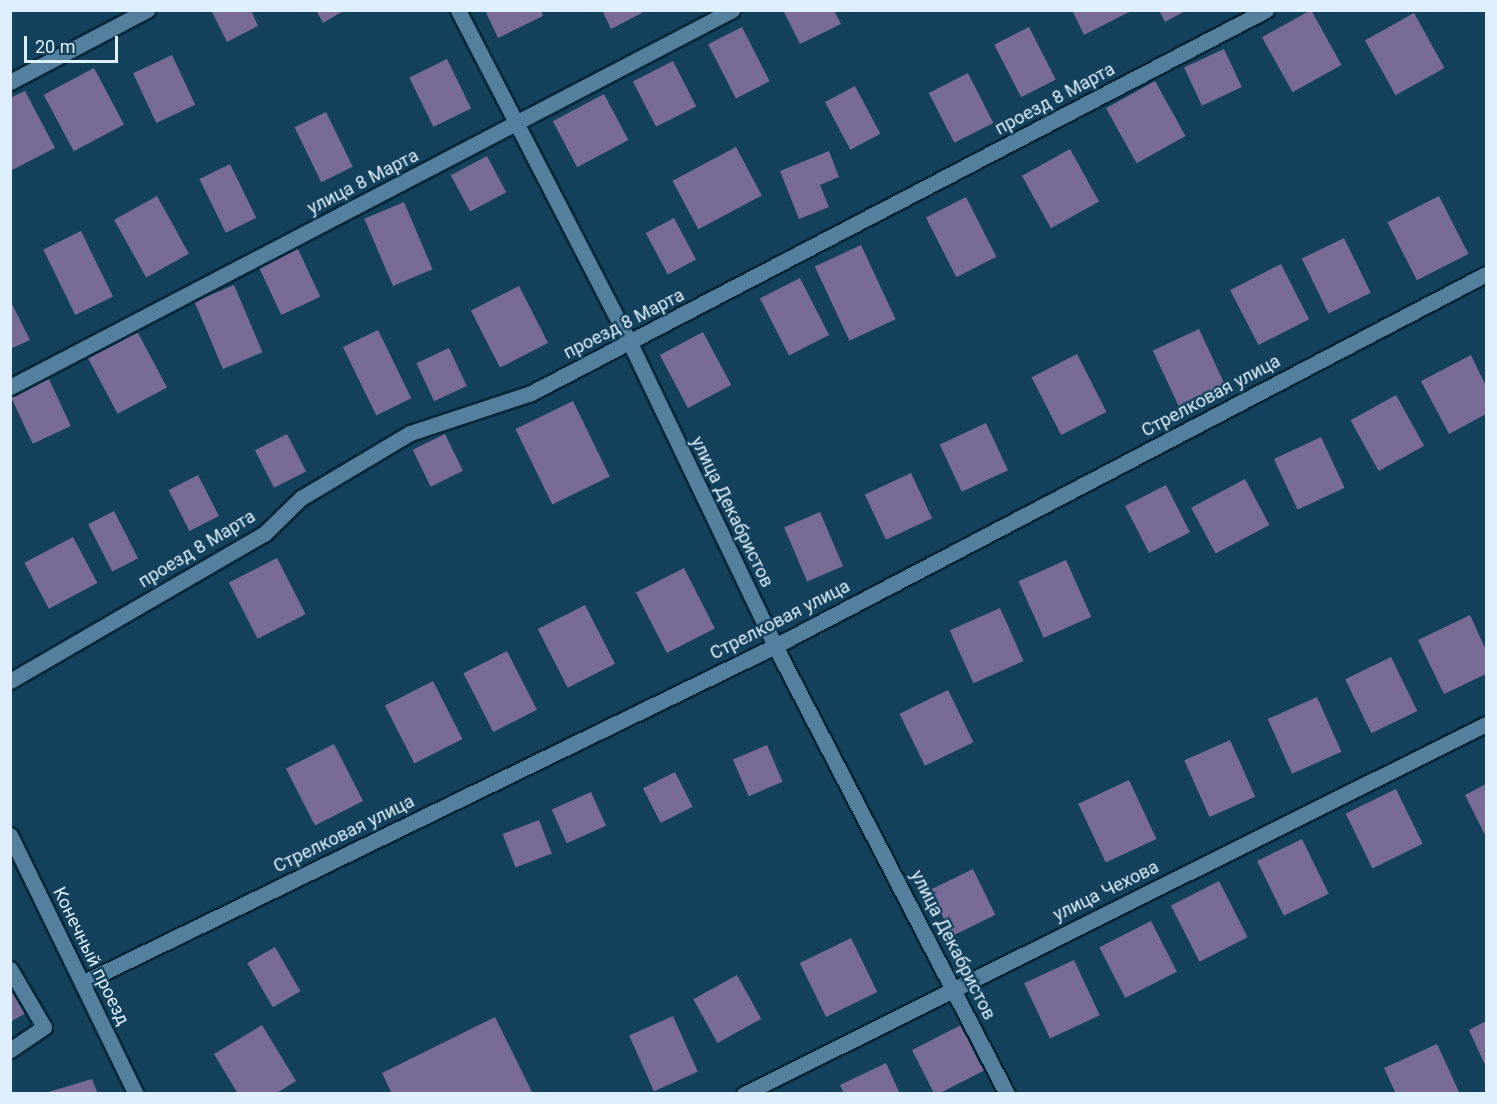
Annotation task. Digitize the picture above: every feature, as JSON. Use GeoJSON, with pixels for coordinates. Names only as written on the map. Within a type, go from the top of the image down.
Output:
{"type":"FeatureCollection","features":[{"type":"Feature","properties":{"kind":"street"},"geometry":{"type":"LineString","coordinates":[[10,82],[147,10]]}},
{"type":"Feature","properties":{"kind":"street","name":"улица Декабристов"},"geometry":{"type":"LineString","coordinates":[[458,10],[630,343],[775,646],[955,989],[1007,1094]]}},
{"type":"Feature","properties":{"kind":"street","name":"улица 8 Марта"},"geometry":{"type":"LineString","coordinates":[[10,387],[732,10]]}},
{"type":"Feature","properties":{"kind":"street","name":"проезд 8 Марта"},"geometry":{"type":"LineString","coordinates":[[10,681],[264,534],[301,498],[410,433],[531,393],[1266,10]]}},
{"type":"Feature","properties":{"kind":"street","name":"Стрелковая улица"},"geometry":{"type":"LineString","coordinates":[[82,983],[775,646],[1486,274]]}},
{"type":"Feature","properties":{"kind":"street","name":"улица Чехова"},"geometry":{"type":"LineString","coordinates":[[744,1094],[1486,724]]}},
{"type":"Feature","properties":{"kind":"street","name":"Конечный проезд"},"geometry":{"type":"LineString","coordinates":[[10,835],[136,1094]]}},
{"type":"Feature","properties":{"kind":"street"},"geometry":{"type":"LineString","coordinates":[[10,969],[44,1027],[10,1050]]}},
{"type":"Feature","properties":{"kind":"building"},"geometry":{"type":"Polygon","coordinates":[[[211,10],[251,10],[258,26],[227,42],[211,10]]]}},
{"type":"Feature","properties":{"kind":"building"},"geometry":{"type":"Polygon","coordinates":[[[316,10],[345,10],[323,23],[316,10]]]}},
{"type":"Feature","properties":{"kind":"building"},"geometry":{"type":"Polygon","coordinates":[[[485,10],[541,10],[543,16],[498,38],[485,10]]]}},
{"type":"Feature","properties":{"kind":"building"},"geometry":{"type":"Polygon","coordinates":[[[602,10],[641,10],[642,13],[611,29],[602,10]]]}},
{"type":"Feature","properties":{"kind":"building"},"geometry":{"type":"Polygon","coordinates":[[[783,10],[834,10],[841,24],[800,44],[783,10]]]}},
{"type":"Feature","properties":{"kind":"building"},"geometry":{"type":"Polygon","coordinates":[[[1072,10],[1128,10],[1129,12],[1084,35],[1072,10]]]}},
{"type":"Feature","properties":{"kind":"building"},"geometry":{"type":"Polygon","coordinates":[[[1159,10],[1187,10],[1165,22],[1159,10]]]}},
{"type":"Feature","properties":{"kind":"building"},"geometry":{"type":"Polygon","coordinates":[[[1311,10],[1342,65],[1293,92],[1262,37],[1311,10]]]}},
{"type":"Feature","properties":{"kind":"building"},"geometry":{"type":"Polygon","coordinates":[[[1414,13],[1445,68],[1396,95],[1365,40],[1414,13]]]}},
{"type":"Feature","properties":{"kind":"building"},"geometry":{"type":"Polygon","coordinates":[[[742,27],[770,81],[736,99],[708,44],[742,27]]]}},
{"type":"Feature","properties":{"kind":"building"},"geometry":{"type":"Polygon","coordinates":[[[1029,27],[1056,80],[1021,97],[994,45],[1029,27]]]}},
{"type":"Feature","properties":{"kind":"building"},"geometry":{"type":"Polygon","coordinates":[[[1224,49],[1242,87],[1202,106],[1184,68],[1224,49]]]}},
{"type":"Feature","properties":{"kind":"building"},"geometry":{"type":"Polygon","coordinates":[[[172,55],[195,105],[156,123],[133,73],[172,55]]]}},
{"type":"Feature","properties":{"kind":"building"},"geometry":{"type":"Polygon","coordinates":[[[447,59],[471,108],[433,127],[409,77],[447,59]]]}},
{"type":"Feature","properties":{"kind":"building"},"geometry":{"type":"Polygon","coordinates":[[[673,61],[696,106],[656,127],[633,81],[673,61]]]}},
{"type":"Feature","properties":{"kind":"building"},"geometry":{"type":"Polygon","coordinates":[[[94,68],[124,125],[74,151],[44,95],[94,68]]]}},
{"type":"Feature","properties":{"kind":"building"},"geometry":{"type":"Polygon","coordinates":[[[968,73],[993,123],[954,143],[929,93],[968,73]]]}},
{"type":"Feature","properties":{"kind":"building"},"geometry":{"type":"Polygon","coordinates":[[[1155,81],[1186,136],[1137,163],[1106,108],[1155,81]]]}},
{"type":"Feature","properties":{"kind":"building"},"geometry":{"type":"Polygon","coordinates":[[[855,86],[880,134],[850,150],[825,102],[855,86]]]}},
{"type":"Feature","properties":{"kind":"building"},"geometry":{"type":"Polygon","coordinates":[[[25,91],[55,148],[10,171],[10,98],[25,91]]]}},
{"type":"Feature","properties":{"kind":"building"},"geometry":{"type":"Polygon","coordinates":[[[604,94],[628,140],[577,167],[553,121],[604,94]]]}},
{"type":"Feature","properties":{"kind":"building"},"geometry":{"type":"Polygon","coordinates":[[[326,112],[353,167],[321,182],[295,127],[326,112]]]}},
{"type":"Feature","properties":{"kind":"building"},"geometry":{"type":"Polygon","coordinates":[[[736,147],[762,196],[698,229],[672,181],[736,147]]]}},
{"type":"Feature","properties":{"kind":"building"},"geometry":{"type":"Polygon","coordinates":[[[1070,149],[1099,201],[1051,228],[1022,176],[1070,149]]]}},
{"type":"Feature","properties":{"kind":"building"},"geometry":{"type":"Polygon","coordinates":[[[829,151],[839,177],[820,185],[829,207],[799,219],[780,171],[829,151]]]}},
{"type":"Feature","properties":{"kind":"building"},"geometry":{"type":"Polygon","coordinates":[[[487,156],[506,192],[470,211],[451,175],[487,156]]]}},
{"type":"Feature","properties":{"kind":"building"},"geometry":{"type":"Polygon","coordinates":[[[230,164],[256,218],[226,233],[199,179],[230,164]]]}},
{"type":"Feature","properties":{"kind":"building"},"geometry":{"type":"Polygon","coordinates":[[[157,196],[189,254],[146,277],[114,220],[157,196]]]}},
{"type":"Feature","properties":{"kind":"building"},"geometry":{"type":"Polygon","coordinates":[[[1439,196],[1469,254],[1417,280],[1387,222],[1439,196]]]}},
{"type":"Feature","properties":{"kind":"building"},"geometry":{"type":"Polygon","coordinates":[[[966,197],[996,257],[956,277],[926,217],[966,197]]]}},
{"type":"Feature","properties":{"kind":"building"},"geometry":{"type":"Polygon","coordinates":[[[404,202],[433,269],[393,286],[364,219],[404,202]]]}},
{"type":"Feature","properties":{"kind":"building"},"geometry":{"type":"Polygon","coordinates":[[[674,218],[696,259],[668,275],[646,233],[674,218]]]}},
{"type":"Feature","properties":{"kind":"building"},"geometry":{"type":"Polygon","coordinates":[[[81,231],[113,297],[75,315],[43,249],[81,231]]]}},
{"type":"Feature","properties":{"kind":"building"},"geometry":{"type":"Polygon","coordinates":[[[1344,238],[1371,293],[1328,313],[1302,259],[1344,238]]]}},
{"type":"Feature","properties":{"kind":"building"},"geometry":{"type":"Polygon","coordinates":[[[861,245],[896,319],[849,341],[815,267],[861,245]]]}},
{"type":"Feature","properties":{"kind":"building"},"geometry":{"type":"Polygon","coordinates":[[[297,247],[320,297],[281,315],[258,265],[297,247]]]}},
{"type":"Feature","properties":{"kind":"building"},"geometry":{"type":"Polygon","coordinates":[[[1281,264],[1309,319],[1258,345],[1230,290],[1281,264]]]}},
{"type":"Feature","properties":{"kind":"building"},"geometry":{"type":"Polygon","coordinates":[[[800,278],[829,335],[789,355],[760,298],[800,278]]]}},
{"type":"Feature","properties":{"kind":"building"},"geometry":{"type":"Polygon","coordinates":[[[234,285],[263,352],[223,369],[194,302],[234,285]]]}},
{"type":"Feature","properties":{"kind":"building"},"geometry":{"type":"Polygon","coordinates":[[[519,286],[548,343],[500,368],[471,311],[519,286]]]}},
{"type":"Feature","properties":{"kind":"building"},"geometry":{"type":"Polygon","coordinates":[[[10,300],[30,340],[10,349],[10,300]]]}},
{"type":"Feature","properties":{"kind":"building"},"geometry":{"type":"Polygon","coordinates":[[[1199,329],[1226,388],[1180,409],[1153,351],[1199,329]]]}},
{"type":"Feature","properties":{"kind":"building"},"geometry":{"type":"Polygon","coordinates":[[[378,330],[411,398],[376,415],[343,347],[378,330]]]}},
{"type":"Feature","properties":{"kind":"building"},"geometry":{"type":"Polygon","coordinates":[[[137,331],[167,388],[118,414],[88,357],[137,331]]]}},
{"type":"Feature","properties":{"kind":"building"},"geometry":{"type":"Polygon","coordinates":[[[703,332],[731,385],[688,408],[660,355],[703,332]]]}},
{"type":"Feature","properties":{"kind":"building"},"geometry":{"type":"Polygon","coordinates":[[[449,348],[467,386],[434,401],[416,363],[449,348]]]}},
{"type":"Feature","properties":{"kind":"building"},"geometry":{"type":"Polygon","coordinates":[[[1077,354],[1107,412],[1061,435],[1032,377],[1077,354]]]}},
{"type":"Feature","properties":{"kind":"building"},"geometry":{"type":"Polygon","coordinates":[[[1471,355],[1486,386],[1486,414],[1449,434],[1421,381],[1471,355]]]}},
{"type":"Feature","properties":{"kind":"building"},"geometry":{"type":"Polygon","coordinates":[[[48,377],[71,426],[33,444],[10,395],[48,377]]]}},
{"type":"Feature","properties":{"kind":"building"},"geometry":{"type":"Polygon","coordinates":[[[1396,395],[1424,446],[1379,471],[1351,420],[1396,395]]]}},
{"type":"Feature","properties":{"kind":"building"},"geometry":{"type":"Polygon","coordinates":[[[573,401],[610,476],[552,505],[515,429],[573,401]]]}},
{"type":"Feature","properties":{"kind":"building"},"geometry":{"type":"Polygon","coordinates":[[[986,423],[1008,470],[962,492],[940,445],[986,423]]]}},
{"type":"Feature","properties":{"kind":"building"},"geometry":{"type":"Polygon","coordinates":[[[287,434],[306,471],[274,488],[255,450],[287,434]]]}},
{"type":"Feature","properties":{"kind":"building"},"geometry":{"type":"Polygon","coordinates":[[[445,434],[463,471],[431,487],[413,450],[445,434]]]}},
{"type":"Feature","properties":{"kind":"building"},"geometry":{"type":"Polygon","coordinates":[[[1321,437],[1345,488],[1298,510],[1274,459],[1321,437]]]}},
{"type":"Feature","properties":{"kind":"building"},"geometry":{"type":"Polygon","coordinates":[[[911,473],[932,518],[886,540],[865,495],[911,473]]]}},
{"type":"Feature","properties":{"kind":"building"},"geometry":{"type":"Polygon","coordinates":[[[198,475],[219,516],[189,531],[169,490],[198,475]]]}},
{"type":"Feature","properties":{"kind":"building"},"geometry":{"type":"Polygon","coordinates":[[[1245,479],[1269,525],[1216,554],[1191,508],[1245,479]]]}},
{"type":"Feature","properties":{"kind":"building"},"geometry":{"type":"Polygon","coordinates":[[[1166,485],[1190,532],[1149,553],[1125,506],[1166,485]]]}},
{"type":"Feature","properties":{"kind":"building"},"geometry":{"type":"Polygon","coordinates":[[[114,511],[138,558],[112,571],[88,524],[114,511]]]}},
{"type":"Feature","properties":{"kind":"building"},"geometry":{"type":"Polygon","coordinates":[[[820,512],[843,566],[807,582],[784,527],[820,512]]]}},
{"type":"Feature","properties":{"kind":"building"},"geometry":{"type":"Polygon","coordinates":[[[73,537],[97,583],[49,609],[24,563],[73,537]]]}},
{"type":"Feature","properties":{"kind":"building"},"geometry":{"type":"Polygon","coordinates":[[[277,558],[306,614],[257,639],[229,583],[277,558]]]}},
{"type":"Feature","properties":{"kind":"building"},"geometry":{"type":"Polygon","coordinates":[[[1066,560],[1091,617],[1044,638],[1018,581],[1066,560]]]}},
{"type":"Feature","properties":{"kind":"building"},"geometry":{"type":"Polygon","coordinates":[[[684,568],[715,629],[667,653],[636,593],[684,568]]]}},
{"type":"Feature","properties":{"kind":"building"},"geometry":{"type":"Polygon","coordinates":[[[585,605],[615,664],[568,688],[538,629],[585,605]]]}},
{"type":"Feature","properties":{"kind":"building"},"geometry":{"type":"Polygon","coordinates":[[[1000,608],[1024,661],[973,683],[950,630],[1000,608]]]}},
{"type":"Feature","properties":{"kind":"building"},"geometry":{"type":"Polygon","coordinates":[[[1470,615],[1486,650],[1486,674],[1444,694],[1418,640],[1470,615]]]}},
{"type":"Feature","properties":{"kind":"building"},"geometry":{"type":"Polygon","coordinates":[[[507,651],[537,710],[493,732],[463,673],[507,651]]]}},
{"type":"Feature","properties":{"kind":"building"},"geometry":{"type":"Polygon","coordinates":[[[1391,657],[1417,711],[1371,733],[1345,679],[1391,657]]]}},
{"type":"Feature","properties":{"kind":"building"},"geometry":{"type":"Polygon","coordinates":[[[433,681],[463,739],[414,763],[385,706],[433,681]]]}},
{"type":"Feature","properties":{"kind":"building"},"geometry":{"type":"Polygon","coordinates":[[[948,690],[973,742],[925,766],[899,714],[948,690]]]}},
{"type":"Feature","properties":{"kind":"building"},"geometry":{"type":"Polygon","coordinates":[[[1317,697],[1341,752],[1292,774],[1268,719],[1317,697]]]}},
{"type":"Feature","properties":{"kind":"building"},"geometry":{"type":"Polygon","coordinates":[[[1230,740],[1255,797],[1210,817],[1184,760],[1230,740]]]}},
{"type":"Feature","properties":{"kind":"building"},"geometry":{"type":"Polygon","coordinates":[[[334,744],[363,801],[315,826],[286,769],[334,744]]]}},
{"type":"Feature","properties":{"kind":"building"},"geometry":{"type":"Polygon","coordinates":[[[767,745],[783,782],[749,796],[733,759],[767,745]]]}},
{"type":"Feature","properties":{"kind":"building"},"geometry":{"type":"Polygon","coordinates":[[[675,772],[693,807],[661,823],[643,788],[675,772]]]}},
{"type":"Feature","properties":{"kind":"building"},"geometry":{"type":"Polygon","coordinates":[[[1129,780],[1156,839],[1106,863],[1078,804],[1129,780]]]}},
{"type":"Feature","properties":{"kind":"building"},"geometry":{"type":"Polygon","coordinates":[[[1486,784],[1486,837],[1465,795],[1486,784]]]}},
{"type":"Feature","properties":{"kind":"building"},"geometry":{"type":"Polygon","coordinates":[[[1396,789],[1423,844],[1372,868],[1346,814],[1396,789]]]}},
{"type":"Feature","properties":{"kind":"building"},"geometry":{"type":"Polygon","coordinates":[[[591,792],[606,826],[567,843],[552,809],[591,792]]]}},
{"type":"Feature","properties":{"kind":"building"},"geometry":{"type":"Polygon","coordinates":[[[539,820],[552,854],[515,868],[503,834],[539,820]]]}},
{"type":"Feature","properties":{"kind":"building"},"geometry":{"type":"Polygon","coordinates":[[[1302,839],[1329,894],[1284,916],[1257,861],[1302,839]]]}},
{"type":"Feature","properties":{"kind":"building"},"geometry":{"type":"Polygon","coordinates":[[[973,869],[995,915],[952,936],[930,890],[973,869]]]}},
{"type":"Feature","properties":{"kind":"building"},"geometry":{"type":"Polygon","coordinates":[[[1219,881],[1248,937],[1199,962],[1171,906],[1219,881]]]}},
{"type":"Feature","properties":{"kind":"building"},"geometry":{"type":"Polygon","coordinates":[[[1151,921],[1177,972],[1125,998],[1099,947],[1151,921]]]}},
{"type":"Feature","properties":{"kind":"building"},"geometry":{"type":"Polygon","coordinates":[[[851,938],[877,992],[826,1017],[800,963],[851,938]]]}},
{"type":"Feature","properties":{"kind":"building"},"geometry":{"type":"Polygon","coordinates":[[[275,947],[300,991],[273,1007],[247,963],[275,947]]]}},
{"type":"Feature","properties":{"kind":"building"},"geometry":{"type":"Polygon","coordinates":[[[1074,960],[1100,1015],[1050,1039],[1024,983],[1074,960]]]}},
{"type":"Feature","properties":{"kind":"building"},"geometry":{"type":"Polygon","coordinates":[[[737,975],[761,1019],[718,1043],[693,999],[737,975]]]}},
{"type":"Feature","properties":{"kind":"building"},"geometry":{"type":"Polygon","coordinates":[[[10,987],[26,1013],[10,1022],[10,987]]]}},
{"type":"Feature","properties":{"kind":"building"},"geometry":{"type":"Polygon","coordinates":[[[673,1016],[698,1072],[654,1091],[629,1036],[673,1016]]]}},
{"type":"Feature","properties":{"kind":"building"},"geometry":{"type":"Polygon","coordinates":[[[495,1017],[533,1094],[392,1094],[382,1073],[495,1017]]]}},
{"type":"Feature","properties":{"kind":"building"},"geometry":{"type":"Polygon","coordinates":[[[1486,1021],[1486,1067],[1469,1030],[1486,1021]]]}},
{"type":"Feature","properties":{"kind":"building"},"geometry":{"type":"Polygon","coordinates":[[[262,1025],[296,1081],[275,1094],[238,1094],[214,1054],[262,1025]]]}},
{"type":"Feature","properties":{"kind":"building"},"geometry":{"type":"Polygon","coordinates":[[[961,1025],[984,1070],[934,1094],[912,1050],[961,1025]]]}},
{"type":"Feature","properties":{"kind":"building"},"geometry":{"type":"Polygon","coordinates":[[[1437,1044],[1460,1094],[1396,1094],[1384,1068],[1437,1044]]]}},
{"type":"Feature","properties":{"kind":"building"},"geometry":{"type":"Polygon","coordinates":[[[886,1063],[900,1094],[844,1094],[840,1085],[886,1063]]]}},
{"type":"Feature","properties":{"kind":"building"},"geometry":{"type":"Polygon","coordinates":[[[92,1079],[98,1094],[45,1094],[45,1093],[92,1079]]]}}]}
